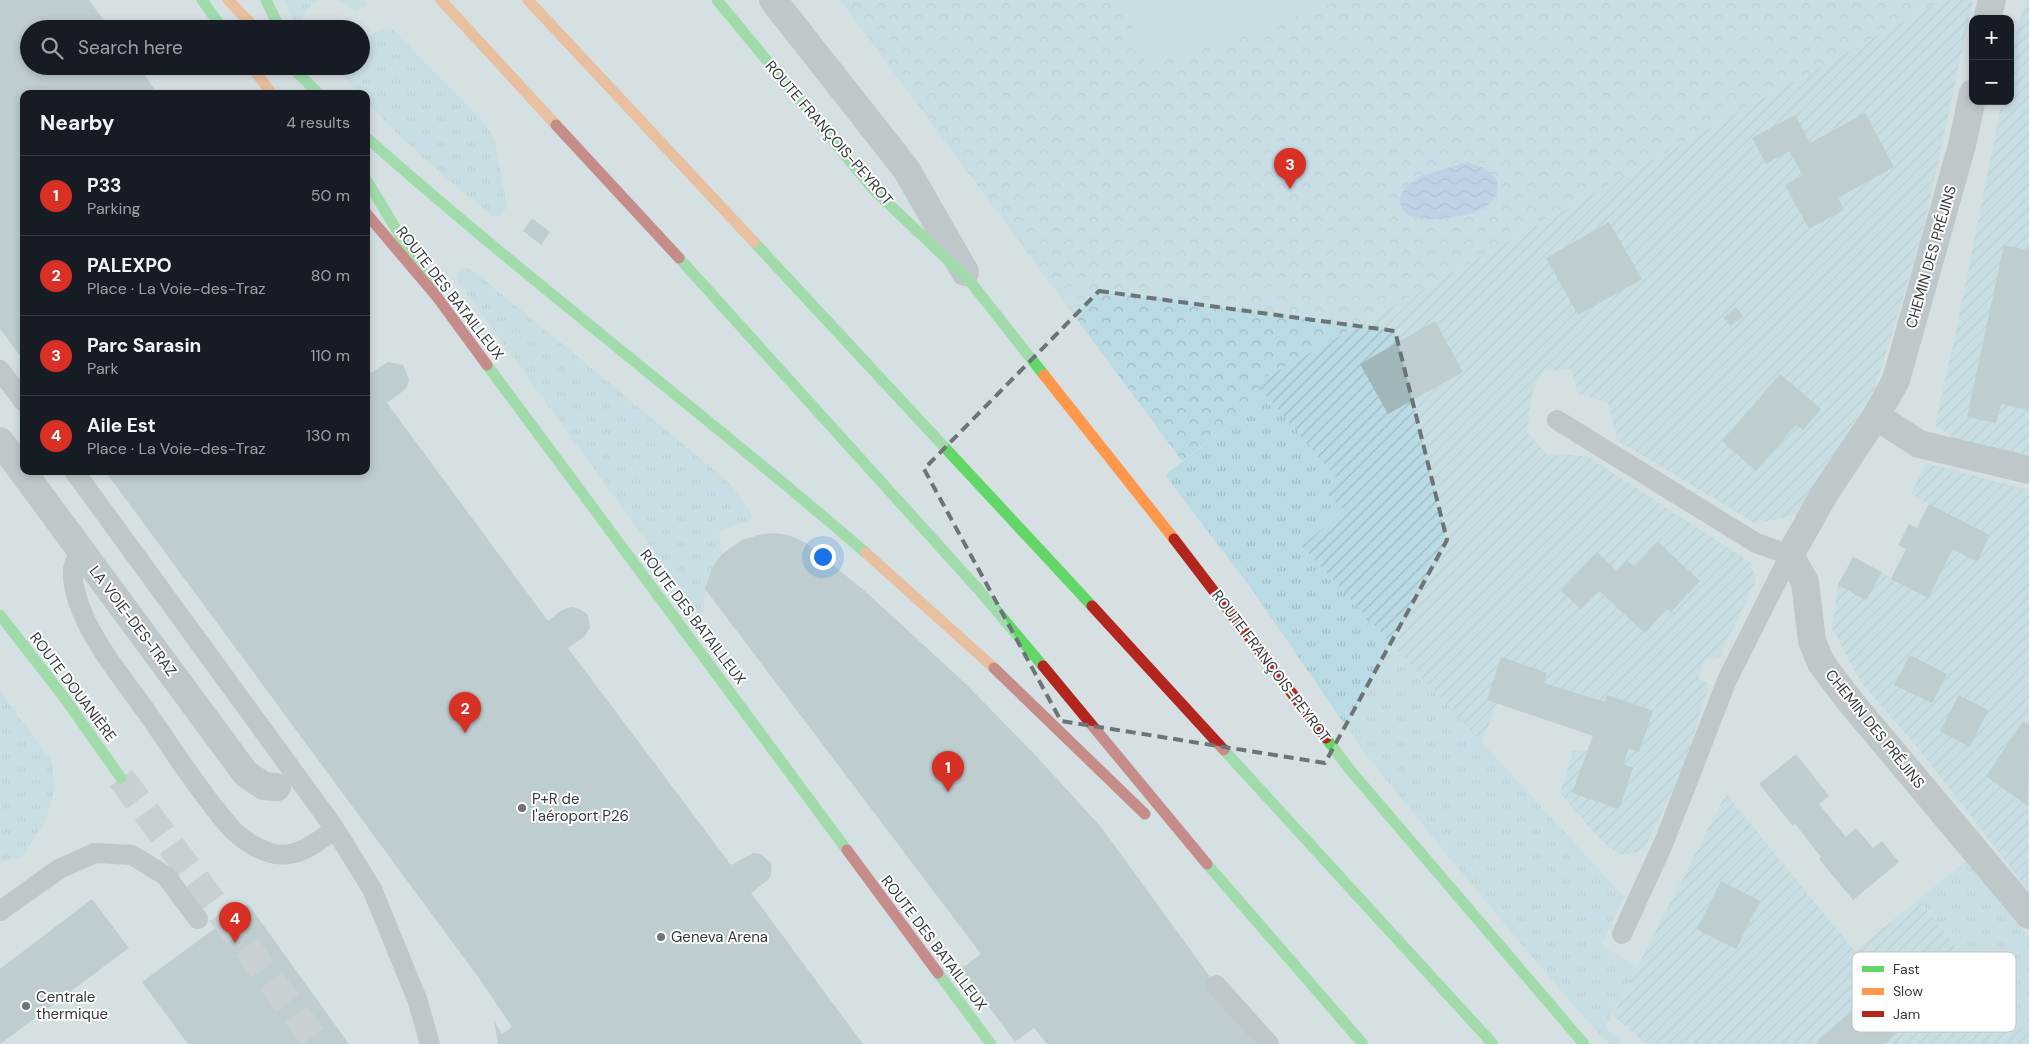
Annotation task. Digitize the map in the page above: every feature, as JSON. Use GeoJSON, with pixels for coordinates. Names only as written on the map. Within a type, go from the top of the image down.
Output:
{"type":"FeatureCollection","features":[{"type":"Feature","properties":{"kind":"main road"},"geometry":{"type":"LineString","coordinates":[[202,0],[216,20]]}},
{"type":"Feature","properties":{"kind":"main road"},"geometry":{"type":"LineString","coordinates":[[228,0],[247,20]]}},
{"type":"Feature","properties":{"kind":"main road"},"geometry":{"type":"LineString","coordinates":[[266,0],[276,20]]}},
{"type":"Feature","properties":{"kind":"main road"},"geometry":{"type":"LineString","coordinates":[[441,0],[718,301],[979,590],[1254,920],[1363,1044]]}},
{"type":"Feature","properties":{"kind":"main road"},"geometry":{"type":"LineString","coordinates":[[528,0],[997,503],[1493,1044]]}},
{"type":"Feature","properties":{"kind":"main road","name":"ROUTE FRANÇOIS-PEYROT"},"geometry":{"type":"LineString","coordinates":[[717,0],[873,189],[970,280],[1204,577],[1350,770],[1584,1044]]}},
{"type":"Feature","properties":{"kind":"main road"},"geometry":{"type":"LineString","coordinates":[[258,75],[269,90]]}},
{"type":"Feature","properties":{"kind":"main road"},"geometry":{"type":"LineString","coordinates":[[300,75],[315,90]]}},
{"type":"Feature","properties":{"kind":"main road"},"geometry":{"type":"LineString","coordinates":[[302,75],[310,90]]}},
{"type":"Feature","properties":{"kind":"main road"},"geometry":{"type":"LineString","coordinates":[[370,141],[583,321],[847,537],[964,638],[1156,824]]}},
{"type":"Feature","properties":{"kind":"main road"},"geometry":{"type":"LineString","coordinates":[[370,186],[437,297]]}},
{"type":"Feature","properties":{"kind":"main road","name":"ROUTE DES BATAILLEUX"},"geometry":{"type":"LineString","coordinates":[[370,218],[437,297],[990,1044]]}},
{"type":"Feature","properties":{"kind":"main road","name":"ROUTE DOUANIÈRE"},"geometry":{"type":"LineString","coordinates":[[0,615],[62,696],[121,778]]}},
{"type":"Feature","properties":{"kind":"main road"},"geometry":{"type":"LineString","coordinates":[[1170,838],[1254,920]]}},
{"type":"Feature","properties":{"kind":"street","name":"ROUTE FRANÇOIS-PEYROT"},"geometry":{"type":"LineString","coordinates":[[773,0],[906,169],[970,280]]}},
{"type":"Feature","properties":{"kind":"street"},"geometry":{"type":"LineString","coordinates":[[1989,15],[1992,0]]}},
{"type":"Feature","properties":{"kind":"street","name":"CHEMIN DES PRÉJINS"},"geometry":{"type":"LineString","coordinates":[[1970,105],[1962,145],[1896,380],[1876,416],[1825,493],[1790,555],[1805,582],[1812,641],[1821,663],[1855,708],[2029,915]]}},
{"type":"Feature","properties":{"kind":"street"},"geometry":{"type":"LineString","coordinates":[[1876,416],[1919,444],[2029,470]]}},
{"type":"Feature","properties":{"kind":"street","name":"LA VOIE-DES-TRAZ"},"geometry":{"type":"LineString","coordinates":[[0,441],[20,468]]}},
{"type":"Feature","properties":{"kind":"street","name":"LA VOIE-DES-TRAZ"},"geometry":{"type":"LineString","coordinates":[[25,475],[246,774],[264,786],[277,787]]}},
{"type":"Feature","properties":{"kind":"lane"},"geometry":{"type":"LineString","coordinates":[[0,370],[20,397]]}},
{"type":"Feature","properties":{"kind":"lane"},"geometry":{"type":"LineString","coordinates":[[1557,420],[1756,543],[1790,555],[1727,680],[1664,842],[1622,934]]}},
{"type":"Feature","properties":{"kind":"lane"},"geometry":{"type":"LineString","coordinates":[[77,475],[335,829],[372,889],[417,999],[430,1044]]}},
{"type":"Feature","properties":{"kind":"lane"},"geometry":{"type":"LineString","coordinates":[[80,551],[73,572],[77,599],[82,614],[102,649],[201,789],[231,828],[249,843],[274,854],[290,855],[304,851],[335,829]]}},
{"type":"Feature","properties":{"kind":"lane"},"geometry":{"type":"LineString","coordinates":[[0,910],[60,869],[95,853],[132,855],[166,876],[198,919]]}},
{"type":"Feature","properties":{"kind":"lane"},"geometry":{"type":"LineString","coordinates":[[1216,984],[1269,1044]]}},
{"type":"Feature","properties":{"kind":"highlighted area"},"geometry":{"type":"Polygon","coordinates":[[[1099,291],[1395,331],[1447,540],[1325,763],[1061,721],[924,469],[1099,291]]]}},
{"type":"Feature","properties":{"kind":"green space"},"geometry":{"type":"Polygon","coordinates":[[[284,0],[320,0],[308,8],[302,20],[294,20],[284,0]]]}},
{"type":"Feature","properties":{"kind":"green space"},"geometry":{"type":"Polygon","coordinates":[[[337,0],[364,0],[367,4],[355,11],[345,3],[337,0]]]}},
{"type":"Feature","properties":{"kind":"green space"},"geometry":{"type":"Polygon","coordinates":[[[840,0],[1942,0],[1257,382],[1268,396],[1182,461],[840,0]]]}},
{"type":"Feature","properties":{"kind":"green space"},"geometry":{"type":"Polygon","coordinates":[[[1124,0],[1343,0],[1147,67],[1124,0]]]}},
{"type":"Feature","properties":{"kind":"green space"},"geometry":{"type":"Polygon","coordinates":[[[1942,0],[1973,0],[1922,237],[1875,388],[1799,514],[1756,524],[1617,440],[1608,402],[1578,394],[1571,369],[1542,372],[1533,390],[1527,431],[1546,454],[1587,456],[1750,562],[1756,580],[1719,658],[1705,660],[1698,678],[1709,684],[1684,768],[1644,849],[1630,854],[1621,854],[1614,851],[1598,837],[1560,793],[1573,751],[1587,751],[1604,702],[1544,683],[1547,673],[1497,703],[1482,743],[1302,546],[1343,510],[1327,493],[1339,481],[1256,383],[1942,0]]]}},
{"type":"Feature","properties":{"kind":"green space"},"geometry":{"type":"Polygon","coordinates":[[[2026,0],[2029,0],[2029,455],[1956,440],[1935,425],[1957,327],[2001,105],[2014,105],[2014,42],[2026,0]]]}},
{"type":"Feature","properties":{"kind":"green space"},"geometry":{"type":"Polygon","coordinates":[[[390,27],[484,122],[495,140],[507,207],[501,216],[492,216],[411,147],[370,105],[370,90],[356,90],[343,75],[370,75],[370,35],[390,27]]]}},
{"type":"Feature","properties":{"kind":"green space"},"geometry":{"type":"Polygon","coordinates":[[[461,268],[467,268],[475,272],[730,483],[754,518],[719,532],[722,554],[712,568],[707,582],[702,618],[458,281],[457,275],[461,268]]]}},
{"type":"Feature","properties":{"kind":"green space"},"geometry":{"type":"Polygon","coordinates":[[[1268,396],[1340,481],[1327,493],[1343,509],[1302,546],[1624,897],[1601,946],[1638,966],[1605,1027],[1625,1044],[1609,1044],[1566,997],[1363,751],[1248,584],[1165,475],[1268,396]]]}},
{"type":"Feature","properties":{"kind":"green space"},"geometry":{"type":"Polygon","coordinates":[[[1926,463],[2029,490],[2028,890],[1922,753],[1860,681],[1832,628],[1838,585],[1853,557],[1891,578],[1929,504],[1911,494],[1926,463]]]}},
{"type":"Feature","properties":{"kind":"green space"},"geometry":{"type":"Polygon","coordinates":[[[0,691],[51,760],[55,788],[45,822],[22,857],[2,862],[0,861],[0,691]]]}},
{"type":"Feature","properties":{"kind":"green space"},"geometry":{"type":"Polygon","coordinates":[[[1726,794],[1855,951],[1918,900],[1960,952],[1852,952],[1852,1032],[2016,1032],[2016,1020],[2029,1036],[2029,1044],[1646,1044],[1613,1015],[1726,794]]]}},
{"type":"Feature","properties":{"kind":"green space"},"geometry":{"type":"Polygon","coordinates":[[[1967,860],[2029,937],[2029,1036],[2016,1020],[2016,952],[1960,952],[1918,900],[1967,860]]]}},
{"type":"Feature","properties":{"kind":"water"},"geometry":{"type":"Polygon","coordinates":[[[1467,162],[1484,168],[1496,178],[1497,192],[1487,206],[1465,215],[1439,219],[1415,217],[1404,212],[1399,201],[1405,187],[1422,176],[1467,162]]]}},
{"type":"Feature","properties":{"kind":"building"},"geometry":{"type":"Polygon","coordinates":[[[0,0],[89,0],[103,20],[20,20],[20,75],[144,75],[155,90],[20,90],[20,356],[0,329],[0,0]]]}},
{"type":"Feature","properties":{"kind":"building"},"geometry":{"type":"Polygon","coordinates":[[[1865,113],[1894,167],[1838,198],[1844,210],[1809,229],[1785,185],[1803,175],[1789,151],[1766,164],[1752,138],[1795,115],[1810,143],[1865,113]]]}},
{"type":"Feature","properties":{"kind":"building"},"geometry":{"type":"Polygon","coordinates":[[[532,218],[550,232],[541,245],[523,231],[532,218]]]}},
{"type":"Feature","properties":{"kind":"building"},"geometry":{"type":"Polygon","coordinates":[[[1609,222],[1642,279],[1578,315],[1546,258],[1609,222]]]}},
{"type":"Feature","properties":{"kind":"building"},"geometry":{"type":"Polygon","coordinates":[[[2004,245],[2029,250],[2029,406],[2028,410],[2001,404],[1996,423],[1967,417],[2004,245]]]}},
{"type":"Feature","properties":{"kind":"building"},"geometry":{"type":"Polygon","coordinates":[[[1736,307],[1743,316],[1731,326],[1723,318],[1736,307]]]}},
{"type":"Feature","properties":{"kind":"building"},"geometry":{"type":"Polygon","coordinates":[[[1435,321],[1463,372],[1388,414],[1360,364],[1435,321]]]}},
{"type":"Feature","properties":{"kind":"building"},"geometry":{"type":"Polygon","coordinates":[[[388,362],[403,365],[409,379],[407,387],[387,403],[548,621],[562,610],[571,607],[580,609],[588,615],[590,628],[584,637],[568,648],[731,865],[753,853],[761,854],[771,863],[771,875],[768,880],[751,893],[863,1044],[498,1044],[494,1021],[502,1034],[512,1027],[481,981],[108,475],[370,475],[370,373],[388,362]]]}},
{"type":"Feature","properties":{"kind":"building"},"geometry":{"type":"Polygon","coordinates":[[[1780,374],[1821,409],[1803,430],[1796,425],[1756,471],[1722,441],[1780,374]]]}},
{"type":"Feature","properties":{"kind":"building"},"geometry":{"type":"Polygon","coordinates":[[[1929,504],[1990,535],[1977,562],[1953,549],[1928,598],[1891,579],[1906,549],[1898,545],[1909,524],[1917,528],[1929,504]]]}},
{"type":"Feature","properties":{"kind":"building"},"geometry":{"type":"Polygon","coordinates":[[[773,533],[789,535],[806,543],[866,592],[967,685],[1038,758],[1101,827],[1259,1044],[1047,1044],[1034,1028],[1015,1042],[961,969],[981,954],[705,589],[712,568],[722,554],[742,540],[773,533]]]}},
{"type":"Feature","properties":{"kind":"building"},"geometry":{"type":"Polygon","coordinates":[[[1658,542],[1700,581],[1671,612],[1667,609],[1645,633],[1599,591],[1581,609],[1561,591],[1597,552],[1617,571],[1627,560],[1635,567],[1658,542]]]}},
{"type":"Feature","properties":{"kind":"building"},"geometry":{"type":"Polygon","coordinates":[[[1853,557],[1882,572],[1866,600],[1838,585],[1853,557]]]}},
{"type":"Feature","properties":{"kind":"building"},"geometry":{"type":"Polygon","coordinates":[[[1910,655],[1947,674],[1932,703],[1894,685],[1910,655]]]}},
{"type":"Feature","properties":{"kind":"building"},"geometry":{"type":"Polygon","coordinates":[[[1501,657],[1547,673],[1544,683],[1605,702],[1607,695],[1653,711],[1639,752],[1629,748],[1623,764],[1633,768],[1619,809],[1572,793],[1593,736],[1487,700],[1501,657]]]}},
{"type":"Feature","properties":{"kind":"building"},"geometry":{"type":"Polygon","coordinates":[[[1959,695],[1988,710],[1970,747],[1940,731],[1959,695]]]}},
{"type":"Feature","properties":{"kind":"building"},"geometry":{"type":"Polygon","coordinates":[[[2023,721],[2029,725],[2028,806],[1986,776],[2023,721]]]}},
{"type":"Feature","properties":{"kind":"building"},"geometry":{"type":"Polygon","coordinates":[[[1796,754],[1829,796],[1819,804],[1846,837],[1856,828],[1873,848],[1882,841],[1899,862],[1853,900],[1819,859],[1821,857],[1795,824],[1793,826],[1759,784],[1796,754]]]}},
{"type":"Feature","properties":{"kind":"building"},"geometry":{"type":"Polygon","coordinates":[[[1721,881],[1760,901],[1736,949],[1697,929],[1721,881]]]}},
{"type":"Feature","properties":{"kind":"building","name":"Centrale thermique"},"geometry":{"type":"Polygon","coordinates":[[[92,899],[129,948],[0,1044],[0,969],[92,899]]]}},
{"type":"Feature","properties":{"kind":"building"},"geometry":{"type":"Polygon","coordinates":[[[248,904],[349,1044],[188,1044],[142,982],[248,904]]]}},
{"type":"Feature","properties":{"kind":"building"},"geometry":{"type":"Polygon","coordinates":[[[1852,1011],[1852,1032],[1898,1032],[1885,1044],[1819,1044],[1817,1041],[1852,1011]]]}},
{"type":"Feature","properties":{"kind":"tunnel"},"geometry":{"type":"LineString","coordinates":[[121,778],[318,1044]]}},
{"type":"Feature","properties":{"kind":"traffic: fast"},"geometry":{"type":"LineString","coordinates":[[202,0],[216,20]]}},
{"type":"Feature","properties":{"kind":"traffic: fast"},"geometry":{"type":"LineString","coordinates":[[266,0],[276,20]]}},
{"type":"Feature","properties":{"kind":"traffic: fast"},"geometry":{"type":"LineString","coordinates":[[717,0],[873,189],[969,280],[1044,375]]}},
{"type":"Feature","properties":{"kind":"traffic: fast"},"geometry":{"type":"LineString","coordinates":[[300,75],[315,90]]}},
{"type":"Feature","properties":{"kind":"traffic: fast"},"geometry":{"type":"LineString","coordinates":[[370,140],[489,243],[741,448],[866,553]]}},
{"type":"Feature","properties":{"kind":"traffic: fast"},"geometry":{"type":"LineString","coordinates":[[370,186],[437,297]]}},
{"type":"Feature","properties":{"kind":"traffic: fast"},"geometry":{"type":"LineString","coordinates":[[754,242],[1092,606]]}},
{"type":"Feature","properties":{"kind":"traffic: fast"},"geometry":{"type":"LineString","coordinates":[[679,258],[979,590],[1043,666]]}},
{"type":"Feature","properties":{"kind":"traffic: fast"},"geometry":{"type":"LineString","coordinates":[[487,365],[847,850]]}},
{"type":"Feature","properties":{"kind":"traffic: fast"},"geometry":{"type":"LineString","coordinates":[[0,615],[63,696],[121,778]]}},
{"type":"Feature","properties":{"kind":"traffic: fast"},"geometry":{"type":"LineString","coordinates":[[1326,738],[1350,770],[1584,1044]]}},
{"type":"Feature","properties":{"kind":"traffic: fast"},"geometry":{"type":"LineString","coordinates":[[1224,750],[1493,1044]]}},
{"type":"Feature","properties":{"kind":"traffic: fast"},"geometry":{"type":"LineString","coordinates":[[1207,864],[1363,1044]]}},
{"type":"Feature","properties":{"kind":"traffic: fast"},"geometry":{"type":"LineString","coordinates":[[938,973],[991,1044]]}},
{"type":"Feature","properties":{"kind":"traffic: slow"},"geometry":{"type":"LineString","coordinates":[[228,0],[247,20]]}},
{"type":"Feature","properties":{"kind":"traffic: slow"},"geometry":{"type":"LineString","coordinates":[[441,0],[556,125]]}},
{"type":"Feature","properties":{"kind":"traffic: slow"},"geometry":{"type":"LineString","coordinates":[[528,0],[754,242]]}},
{"type":"Feature","properties":{"kind":"traffic: slow"},"geometry":{"type":"LineString","coordinates":[[258,75],[269,90]]}},
{"type":"Feature","properties":{"kind":"traffic: slow"},"geometry":{"type":"LineString","coordinates":[[1044,375],[1174,539]]}},
{"type":"Feature","properties":{"kind":"traffic: slow"},"geometry":{"type":"LineString","coordinates":[[866,553],[994,668]]}},
{"type":"Feature","properties":{"kind":"traffic: jam"},"geometry":{"type":"LineString","coordinates":[[556,125],[679,258]]}},
{"type":"Feature","properties":{"kind":"traffic: jam"},"geometry":{"type":"LineString","coordinates":[[370,218],[437,297],[487,365]]}},
{"type":"Feature","properties":{"kind":"traffic: jam"},"geometry":{"type":"LineString","coordinates":[[1174,539],[1326,738]]}},
{"type":"Feature","properties":{"kind":"traffic: jam"},"geometry":{"type":"LineString","coordinates":[[1092,606],[1224,750]]}},
{"type":"Feature","properties":{"kind":"traffic: jam"},"geometry":{"type":"LineString","coordinates":[[1043,666],[1207,864]]}},
{"type":"Feature","properties":{"kind":"traffic: jam"},"geometry":{"type":"LineString","coordinates":[[994,668],[1145,814]]}},
{"type":"Feature","properties":{"kind":"traffic: jam"},"geometry":{"type":"LineString","coordinates":[[847,850],[938,973]]}},
{"type":"Feature","properties":{"kind":"place","name":"Parc Sarasin"},"geometry":{"type":"Point","coordinates":[1290,189]}},
{"type":"Feature","properties":{"kind":"place","name":"PALEXPO"},"geometry":{"type":"Point","coordinates":[465,733]}},
{"type":"Feature","properties":{"kind":"place","name":"P33"},"geometry":{"type":"Point","coordinates":[948,792]}},
{"type":"Feature","properties":{"kind":"place","name":"P+R de l'aéroport P26"},"geometry":{"type":"Point","coordinates":[522,808]}},
{"type":"Feature","properties":{"kind":"place","name":"Geneva Arena"},"geometry":{"type":"Point","coordinates":[661,937]}},
{"type":"Feature","properties":{"kind":"place","name":"Aile Est"},"geometry":{"type":"Point","coordinates":[235,943]}},
{"type":"Feature","properties":{"kind":"place","name":"Centrale thermique"},"geometry":{"type":"Point","coordinates":[26,1006]}}]}
